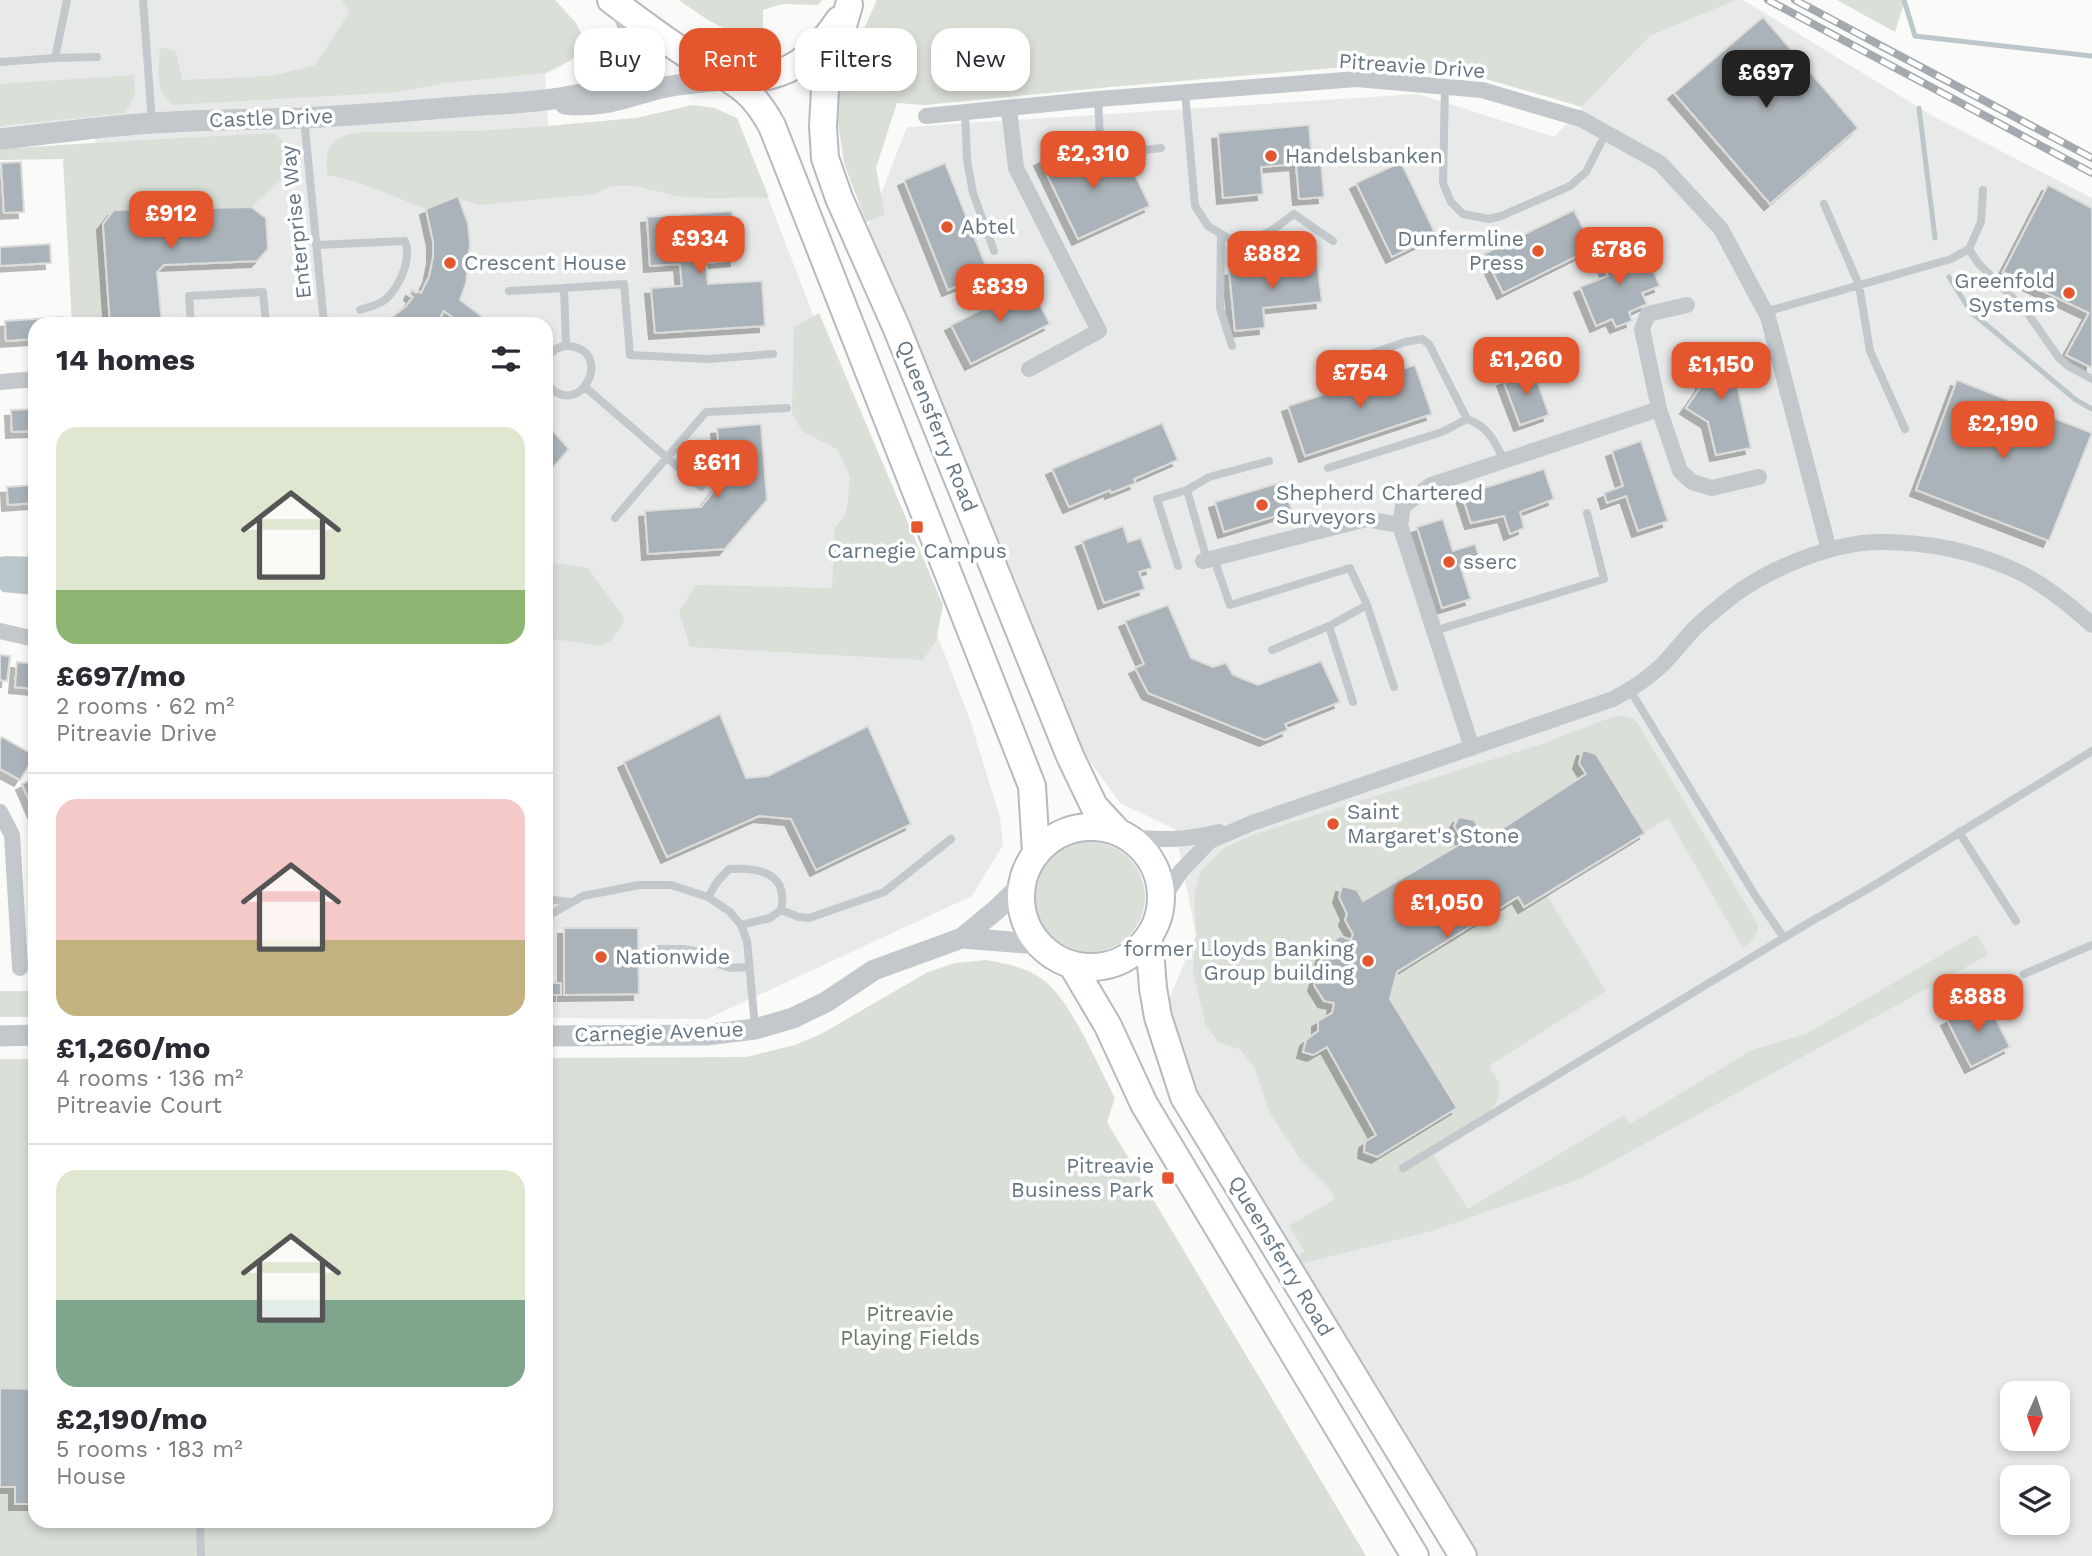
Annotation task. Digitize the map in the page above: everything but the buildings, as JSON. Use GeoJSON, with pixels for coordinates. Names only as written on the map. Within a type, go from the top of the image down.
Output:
{"type":"FeatureCollection","features":[{"type":"Feature","properties":{"kind":"main road","name":"Queensferry Road"},"geometry":{"type":"LineString","coordinates":[[615,3],[679,48]]}},
{"type":"Feature","properties":{"kind":"main road"},"geometry":{"type":"LineString","coordinates":[[781,72],[796,66],[824,43],[850,3]]}},
{"type":"Feature","properties":{"kind":"main road","name":"Queensferry Road"},"geometry":{"type":"LineString","coordinates":[[850,3],[825,89],[825,158],[839,198],[897,329],[1070,757],[1094,806],[1122,834]]}},
{"type":"Feature","properties":{"kind":"main road","name":"Queensferry Road"},"geometry":{"type":"LineString","coordinates":[[746,91],[760,104],[772,126],[1032,786],[1035,853]]}},
{"type":"Feature","properties":{"kind":"main road"},"geometry":{"type":"LineString","coordinates":[[1096,827],[1122,834],[1137,844],[1152,861],[1160,880],[1162,900],[1158,920],[1149,938],[1134,953],[1115,964],[1093,968],[1072,965],[1054,957],[1038,944],[1027,926],[1021,906],[1021,886],[1035,853],[1052,838],[1073,829],[1096,827]]}},
{"type":"Feature","properties":{"kind":"main road","name":"Queensferry Road"},"geometry":{"type":"LineString","coordinates":[[1149,938],[1158,1017],[1184,1097],[1463,1556]]}},
{"type":"Feature","properties":{"kind":"main road","name":"Queensferry Road"},"geometry":{"type":"LineString","coordinates":[[1072,965],[1108,1026],[1144,1104],[1415,1556]]}},
{"type":"Feature","properties":{"kind":"street","name":"Castle Drive"},"geometry":{"type":"LineString","coordinates":[[0,139],[152,123],[412,111],[542,100],[596,90],[615,80],[630,54],[631,34],[628,22],[615,3]]}},
{"type":"Feature","properties":{"kind":"street","name":"Pitreavie Drive"},"geometry":{"type":"LineString","coordinates":[[926,116],[1098,99],[1357,79],[1482,90],[1581,119],[1660,163],[1721,229],[1765,312],[1829,550]]}},
{"type":"Feature","properties":{"kind":"street","name":"Castle Drive"},"geometry":{"type":"LineString","coordinates":[[542,100],[580,106],[596,105],[679,86]]}},
{"type":"Feature","properties":{"kind":"street"},"geometry":{"type":"LineString","coordinates":[[1009,109],[1016,168],[1099,331],[1029,369]]}},
{"type":"Feature","properties":{"kind":"street"},"geometry":{"type":"LineString","coordinates":[[1687,305],[1648,314],[1642,329],[1659,409],[1680,471],[1692,482],[1712,488],[1759,477]]}},
{"type":"Feature","properties":{"kind":"street"},"geometry":{"type":"LineString","coordinates":[[0,382],[28,380]]}},
{"type":"Feature","properties":{"kind":"street"},"geometry":{"type":"LineString","coordinates":[[1472,748],[1400,525],[1403,506],[1431,485],[1659,409]]}},
{"type":"Feature","properties":{"kind":"street"},"geometry":{"type":"LineString","coordinates":[[1208,560],[1366,519],[1400,525]]}},
{"type":"Feature","properties":{"kind":"street"},"geometry":{"type":"LineString","coordinates":[[1162,900],[1181,871],[1210,841],[1252,823],[1613,699],[1630,690],[1660,667],[1697,626],[1731,597],[1793,563],[1829,550],[1880,542],[1952,548],[2011,568],[2070,605],[2092,625]]}},
{"type":"Feature","properties":{"kind":"street"},"geometry":{"type":"LineString","coordinates":[[0,631],[28,637]]}},
{"type":"Feature","properties":{"kind":"street"},"geometry":{"type":"LineString","coordinates":[[0,812],[12,835],[20,968]]}},
{"type":"Feature","properties":{"kind":"street"},"geometry":{"type":"LineString","coordinates":[[1122,834],[1166,841],[1196,837],[1252,823]]}},
{"type":"Feature","properties":{"kind":"street"},"geometry":{"type":"LineString","coordinates":[[962,938],[1021,886]]}},
{"type":"Feature","properties":{"kind":"street"},"geometry":{"type":"LineString","coordinates":[[962,938],[1038,944]]}},
{"type":"Feature","properties":{"kind":"street","name":"Carnegie Avenue"},"geometry":{"type":"LineString","coordinates":[[553,1035],[706,1035],[755,1029],[793,1018],[826,1002],[874,970],[962,938]]}},
{"type":"Feature","properties":{"kind":"street"},"geometry":{"type":"LineString","coordinates":[[0,1036],[28,1035]]}},
{"type":"Feature","properties":{"kind":"lane"},"geometry":{"type":"LineString","coordinates":[[55,58],[67,0]]}},
{"type":"Feature","properties":{"kind":"lane"},"geometry":{"type":"LineString","coordinates":[[143,0],[152,123]]}},
{"type":"Feature","properties":{"kind":"lane"},"geometry":{"type":"LineString","coordinates":[[0,62],[97,57]]}},
{"type":"Feature","properties":{"kind":"lane"},"geometry":{"type":"LineString","coordinates":[[1446,86],[1443,183],[1451,202],[1463,214],[1471,217],[1489,219],[1501,216],[1570,186],[1586,172],[1606,133]]}},
{"type":"Feature","properties":{"kind":"lane"},"geometry":{"type":"LineString","coordinates":[[1185,92],[1195,206],[1208,226],[1228,239],[1250,240],[1271,231],[1294,214],[1333,241]]}},
{"type":"Feature","properties":{"kind":"lane"},"geometry":{"type":"LineString","coordinates":[[1098,99],[1100,138],[1105,148],[1118,153],[1161,148]]}},
{"type":"Feature","properties":{"kind":"lane"},"geometry":{"type":"LineString","coordinates":[[965,113],[967,160],[973,193],[993,251]]}},
{"type":"Feature","properties":{"kind":"lane","name":"Enterprise Way"},"geometry":{"type":"LineString","coordinates":[[304,118],[323,317]]}},
{"type":"Feature","properties":{"kind":"lane"},"geometry":{"type":"LineString","coordinates":[[1765,312],[1951,259],[1969,249],[1981,222],[1983,190]]}},
{"type":"Feature","properties":{"kind":"lane"},"geometry":{"type":"LineString","coordinates":[[1824,204],[1859,285],[1870,351],[1905,429]]}},
{"type":"Feature","properties":{"kind":"lane"},"geometry":{"type":"LineString","coordinates":[[1221,234],[1220,308],[1232,346]]}},
{"type":"Feature","properties":{"kind":"lane"},"geometry":{"type":"LineString","coordinates":[[316,245],[405,240],[407,251],[402,274],[394,289],[377,305],[360,310]]}},
{"type":"Feature","properties":{"kind":"lane"},"geometry":{"type":"LineString","coordinates":[[1969,249],[1978,262],[2026,311],[2059,358],[2092,379]]}},
{"type":"Feature","properties":{"kind":"lane"},"geometry":{"type":"LineString","coordinates":[[509,291],[624,284],[630,355],[708,359],[773,354]]}},
{"type":"Feature","properties":{"kind":"lane"},"geometry":{"type":"LineString","coordinates":[[564,288],[566,345]]}},
{"type":"Feature","properties":{"kind":"lane"},"geometry":{"type":"LineString","coordinates":[[190,317],[189,296],[263,292],[265,317]]}},
{"type":"Feature","properties":{"kind":"lane"},"geometry":{"type":"LineString","coordinates":[[1332,367],[1405,342],[1422,339],[1430,344],[1467,419],[1478,423],[1493,437],[1504,460]]}},
{"type":"Feature","properties":{"kind":"lane"},"geometry":{"type":"LineString","coordinates":[[553,350],[566,345],[582,350],[592,369],[585,387],[573,394],[562,394],[553,390]]}},
{"type":"Feature","properties":{"kind":"lane"},"geometry":{"type":"LineString","coordinates":[[585,387],[701,487]]}},
{"type":"Feature","properties":{"kind":"lane"},"geometry":{"type":"LineString","coordinates":[[615,518],[706,412],[787,408]]}},
{"type":"Feature","properties":{"kind":"lane"},"geometry":{"type":"LineString","coordinates":[[1328,468],[1442,432],[1467,419]]}},
{"type":"Feature","properties":{"kind":"lane"},"geometry":{"type":"LineString","coordinates":[[1178,566],[1157,499],[1187,490],[1209,477],[1269,461]]}},
{"type":"Feature","properties":{"kind":"lane"},"geometry":{"type":"LineString","coordinates":[[1187,490],[1208,560],[1230,605],[1350,568],[1367,604],[1394,687]]}},
{"type":"Feature","properties":{"kind":"lane"},"geometry":{"type":"LineString","coordinates":[[1434,631],[1604,579],[1587,513]]}},
{"type":"Feature","properties":{"kind":"lane"},"geometry":{"type":"LineString","coordinates":[[1272,649],[1329,626],[1367,604]]}},
{"type":"Feature","properties":{"kind":"lane"},"geometry":{"type":"LineString","coordinates":[[1329,626],[1353,702]]}},
{"type":"Feature","properties":{"kind":"lane"},"geometry":{"type":"LineString","coordinates":[[1630,690],[1756,897],[1784,938]]}},
{"type":"Feature","properties":{"kind":"lane"},"geometry":{"type":"LineString","coordinates":[[1404,1168],[2092,751]]}},
{"type":"Feature","properties":{"kind":"lane"},"geometry":{"type":"LineString","coordinates":[[1959,832],[2015,921]]}},
{"type":"Feature","properties":{"kind":"lane"},"geometry":{"type":"LineString","coordinates":[[781,910],[808,918],[884,892],[951,839]]}},
{"type":"Feature","properties":{"kind":"lane"},"geometry":{"type":"LineString","coordinates":[[708,897],[729,869],[748,868],[769,874],[779,883],[783,898],[781,910],[770,918],[741,925]]}},
{"type":"Feature","properties":{"kind":"lane"},"geometry":{"type":"LineString","coordinates":[[553,912],[583,896],[639,885],[671,885],[708,897],[730,912],[741,925],[747,941],[755,1029]]}},
{"type":"Feature","properties":{"kind":"lane"},"geometry":{"type":"LineString","coordinates":[[553,900],[570,902]]}},
{"type":"Feature","properties":{"kind":"lane"},"geometry":{"type":"LineString","coordinates":[[2024,974],[2092,945]]}},
{"type":"Feature","properties":{"kind":"lane"},"geometry":{"type":"LineString","coordinates":[[658,948],[699,952],[714,963],[731,968],[749,967]]}},
{"type":"Feature","properties":{"kind":"lane"},"geometry":{"type":"LineString","coordinates":[[200,1528],[201,1556]]}},
{"type":"Feature","properties":{"kind":"shaded area"},"geometry":{"type":"Polygon","coordinates":[[[0,0],[530,0],[574,30],[574,57],[545,74],[548,126],[637,118],[692,105],[714,108],[737,118],[969,717],[1000,817],[1003,845],[972,896],[707,1019],[553,1018],[553,317],[107,317],[94,121],[0,131],[0,0]]]}},
{"type":"Feature","properties":{"kind":"shaded area","name":"Pitreavie Business Park"},"geometry":{"type":"Polygon","coordinates":[[[1736,0],[1743,0],[1933,116],[2092,198],[2092,1556],[1464,1556],[1184,1097],[1165,1009],[1196,935],[1175,829],[1120,803],[1049,704],[861,245],[907,127],[1418,94],[1554,137],[1650,36],[1736,0]]]}},
{"type":"Feature","properties":{"kind":"shaded area"},"geometry":{"type":"Polygon","coordinates":[[[0,557],[28,557],[28,594],[3,592],[0,589],[0,557]]]}},
{"type":"Feature","properties":{"kind":"green space"},"geometry":{"type":"Polygon","coordinates":[[[342,0],[555,0],[578,28],[574,28],[574,56],[545,73],[444,83],[400,92],[173,105],[162,93],[158,72],[160,47],[176,51],[182,80],[272,76],[315,65],[349,13],[342,0]]]}},
{"type":"Feature","properties":{"kind":"green space"},"geometry":{"type":"Polygon","coordinates":[[[679,0],[822,0],[818,5],[782,4],[763,10],[763,28],[725,28],[679,0]]]}},
{"type":"Feature","properties":{"kind":"green space"},"geometry":{"type":"Polygon","coordinates":[[[877,0],[1736,0],[1650,36],[1582,107],[1486,79],[1358,66],[925,105],[897,103],[876,168],[885,215],[866,222],[844,163],[836,108],[840,91],[917,91],[917,28],[864,28],[877,0]]]}},
{"type":"Feature","properties":{"kind":"green space"},"geometry":{"type":"Polygon","coordinates":[[[1837,0],[1905,0],[1895,32],[1837,0]]]}},
{"type":"Feature","properties":{"kind":"green space"},"geometry":{"type":"Polygon","coordinates":[[[134,75],[135,96],[125,113],[0,126],[0,84],[134,75]]]}},
{"type":"Feature","properties":{"kind":"green space"},"geometry":{"type":"Polygon","coordinates":[[[692,105],[714,108],[737,118],[769,198],[686,197],[617,186],[596,194],[480,205],[457,196],[426,209],[364,185],[327,175],[327,156],[332,144],[343,137],[361,132],[477,131],[548,126],[637,118],[692,105]]]}},
{"type":"Feature","properties":{"kind":"green space"},"geometry":{"type":"Polygon","coordinates":[[[274,133],[288,146],[290,172],[251,207],[113,210],[103,224],[110,317],[72,317],[63,159],[0,160],[0,149],[274,133]]]}},
{"type":"Feature","properties":{"kind":"green space"},"geometry":{"type":"Polygon","coordinates":[[[819,313],[943,605],[936,641],[923,660],[690,647],[679,611],[696,585],[832,588],[835,528],[847,508],[850,477],[838,450],[802,431],[792,413],[794,327],[819,313]]]}},
{"type":"Feature","properties":{"kind":"green space"},"geometry":{"type":"Polygon","coordinates":[[[553,563],[588,568],[625,619],[611,641],[601,646],[553,639],[553,563]]]}},
{"type":"Feature","properties":{"kind":"green space"},"geometry":{"type":"Polygon","coordinates":[[[1622,716],[1637,722],[1758,925],[1756,933],[1743,948],[1668,818],[1546,894],[1606,991],[1489,1066],[1499,1086],[1493,1107],[1485,1117],[1464,1133],[1431,1151],[1468,1209],[1624,1115],[1630,1124],[1752,1050],[1806,1034],[1977,934],[1988,955],[1582,1178],[1432,1231],[1288,1267],[1284,1261],[1305,1252],[1289,1226],[1335,1199],[1330,1189],[1301,1160],[1270,1113],[1254,1066],[1239,1049],[1218,1042],[1206,1026],[1193,972],[1196,935],[1194,894],[1201,870],[1224,848],[1255,834],[1542,744],[1612,717],[1622,716]]]}},
{"type":"Feature","properties":{"kind":"green space"},"geometry":{"type":"Polygon","coordinates":[[[1090,842],[1111,846],[1129,858],[1141,876],[1145,897],[1141,918],[1129,936],[1111,948],[1090,952],[1069,948],[1051,936],[1039,918],[1035,897],[1039,876],[1051,858],[1069,846],[1090,842]]]}},
{"type":"Feature","properties":{"kind":"green space","name":"Pitreavie Playing Fields"},"geometry":{"type":"Polygon","coordinates":[[[986,960],[1016,967],[1042,979],[1063,1001],[1115,1098],[1107,1122],[1366,1556],[0,1556],[0,1059],[28,1059],[28,1528],[553,1528],[553,1058],[746,1057],[795,1045],[821,1034],[928,972],[955,963],[986,960]]]}},
{"type":"Feature","properties":{"kind":"green space"},"geometry":{"type":"Polygon","coordinates":[[[0,991],[28,991],[28,1017],[0,1017],[0,991]]]}},
{"type":"Feature","properties":{"kind":"waterway"},"geometry":{"type":"LineString","coordinates":[[1904,0],[1915,36],[2092,56]]}},
{"type":"Feature","properties":{"kind":"waterway"},"geometry":{"type":"LineString","coordinates":[[1919,108],[1935,238]]}},
{"type":"Feature","properties":{"kind":"waterway"},"geometry":{"type":"LineString","coordinates":[[1949,277],[1971,312],[2076,400],[2092,409]]}},
{"type":"Feature","properties":{"kind":"railway"},"geometry":{"type":"LineString","coordinates":[[1768,0],[2092,173]]}},
{"type":"Feature","properties":{"kind":"railway"},"geometry":{"type":"LineString","coordinates":[[1795,0],[2092,158]]}},
{"type":"Feature","properties":{"kind":"place","name":"Handelsbanken"},"geometry":{"type":"Point","coordinates":[1271,156]}},
{"type":"Feature","properties":{"kind":"place","name":"Abtel"},"geometry":{"type":"Point","coordinates":[947,227]}},
{"type":"Feature","properties":{"kind":"place","name":"Dunfermline Press"},"geometry":{"type":"Point","coordinates":[1538,251]}},
{"type":"Feature","properties":{"kind":"place","name":"Crescent House"},"geometry":{"type":"Point","coordinates":[450,263]}},
{"type":"Feature","properties":{"kind":"place","name":"Greenfold Systems"},"geometry":{"type":"Point","coordinates":[2069,293]}},
{"type":"Feature","properties":{"kind":"place","name":"Shepherd Chartered Surveyors"},"geometry":{"type":"Point","coordinates":[1262,505]}},
{"type":"Feature","properties":{"kind":"place","name":"Carnegie Campus"},"geometry":{"type":"Point","coordinates":[917,527]}},
{"type":"Feature","properties":{"kind":"place","name":"sserc"},"geometry":{"type":"Point","coordinates":[1449,562]}},
{"type":"Feature","properties":{"kind":"place","name":"Saint Margaret's Stone"},"geometry":{"type":"Point","coordinates":[1333,824]}},
{"type":"Feature","properties":{"kind":"place","name":"Nationwide"},"geometry":{"type":"Point","coordinates":[601,957]}},
{"type":"Feature","properties":{"kind":"place","name":"former Lloyds Banking Group building"},"geometry":{"type":"Point","coordinates":[1368,961]}},
{"type":"Feature","properties":{"kind":"place","name":"Pitreavie Business Park"},"geometry":{"type":"Point","coordinates":[1168,1178]}}]}
